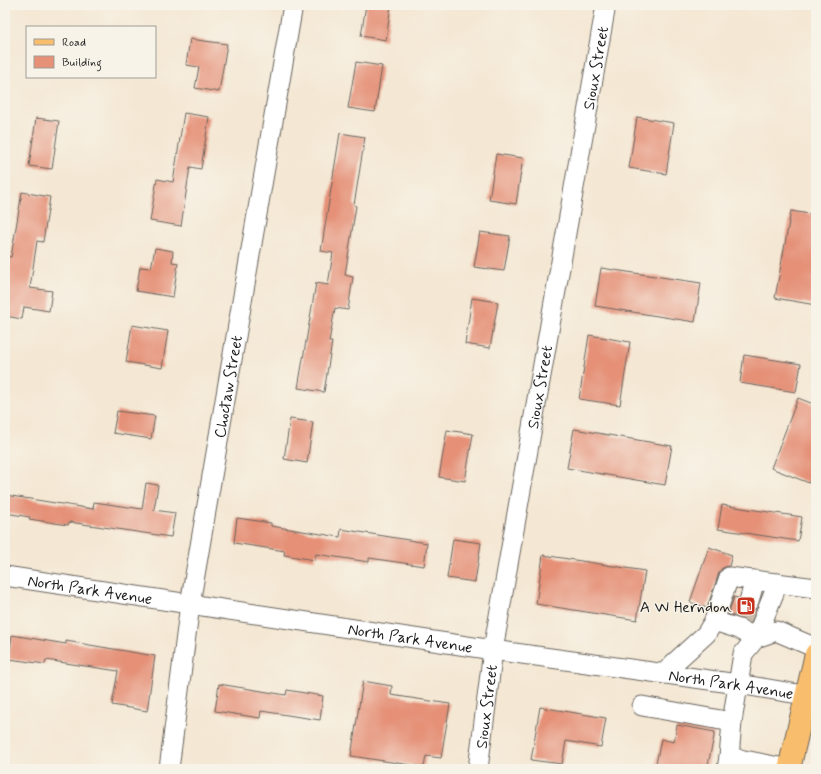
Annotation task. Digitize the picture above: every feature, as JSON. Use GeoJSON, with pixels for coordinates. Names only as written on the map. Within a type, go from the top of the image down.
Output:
{"type":"FeatureCollection","features":[{"type":"Feature","properties":{"kind":"main road"},"geometry":{"type":"LineString","coordinates":[[789,769],[811,696],[816,654]]}},
{"type":"Feature","properties":{"kind":"street","name":"Choctaw Street"},"geometry":{"type":"LineString","coordinates":[[169,769],[190,604],[293,5]]}},
{"type":"Feature","properties":{"kind":"street","name":"Sioux Street"},"geometry":{"type":"LineString","coordinates":[[478,769],[493,650],[606,5]]}},
{"type":"Feature","properties":{"kind":"street","name":"North Park Avenue"},"geometry":{"type":"LineString","coordinates":[[5,576],[493,650],[738,684],[811,696]]}},
{"type":"Feature","properties":{"kind":"street"},"geometry":{"type":"LineString","coordinates":[[664,674],[706,634],[714,621],[729,577],[816,588]]}},
{"type":"Feature","properties":{"kind":"street"},"geometry":{"type":"LineString","coordinates":[[748,601],[755,580]]}},
{"type":"Feature","properties":{"kind":"street"},"geometry":{"type":"LineString","coordinates":[[778,583],[756,638],[743,654],[732,722],[728,763],[789,769]]}},
{"type":"Feature","properties":{"kind":"street"},"geometry":{"type":"LineString","coordinates":[[714,621],[740,626],[756,638]]}},
{"type":"Feature","properties":{"kind":"street"},"geometry":{"type":"LineString","coordinates":[[756,638],[776,631],[816,648]]}},
{"type":"Feature","properties":{"kind":"street"},"geometry":{"type":"LineString","coordinates":[[642,706],[732,722]]}},
{"type":"Feature","properties":{"kind":"building"},"geometry":{"type":"Polygon","coordinates":[[[366,5],[391,5],[386,40],[361,36],[366,5]]]}},
{"type":"Feature","properties":{"kind":"building"},"geometry":{"type":"Polygon","coordinates":[[[190,39],[227,44],[219,92],[195,88],[199,67],[186,65],[190,39]]]}},
{"type":"Feature","properties":{"kind":"building"},"geometry":{"type":"Polygon","coordinates":[[[356,62],[382,66],[375,112],[348,108],[356,62]]]}},
{"type":"Feature","properties":{"kind":"building"},"geometry":{"type":"Polygon","coordinates":[[[184,113],[209,117],[201,169],[190,167],[181,226],[150,221],[157,179],[173,182],[184,113]]]}},
{"type":"Feature","properties":{"kind":"building"},"geometry":{"type":"Polygon","coordinates":[[[637,117],[674,123],[666,174],[629,168],[637,117]]]}},
{"type":"Feature","properties":{"kind":"building"},"geometry":{"type":"Polygon","coordinates":[[[36,118],[59,121],[52,169],[29,166],[36,118]]]}},
{"type":"Feature","properties":{"kind":"building"},"geometry":{"type":"Polygon","coordinates":[[[340,133],[365,137],[345,275],[353,277],[348,310],[335,308],[329,342],[332,342],[324,392],[298,388],[316,283],[328,285],[333,253],[321,251],[340,133]]]}},
{"type":"Feature","properties":{"kind":"building"},"geometry":{"type":"Polygon","coordinates":[[[496,154],[523,158],[516,204],[489,200],[496,154]]]}},
{"type":"Feature","properties":{"kind":"building"},"geometry":{"type":"Polygon","coordinates":[[[22,192],[50,197],[43,242],[37,241],[30,288],[52,291],[49,311],[24,307],[22,319],[5,316],[5,256],[11,257],[22,192]]]}},
{"type":"Feature","properties":{"kind":"building"},"geometry":{"type":"Polygon","coordinates":[[[791,211],[816,215],[816,305],[775,298],[791,211]]]}},
{"type":"Feature","properties":{"kind":"building"},"geometry":{"type":"Polygon","coordinates":[[[480,232],[510,236],[504,271],[474,267],[480,232]]]}},
{"type":"Feature","properties":{"kind":"building"},"geometry":{"type":"Polygon","coordinates":[[[155,248],[173,251],[172,262],[178,263],[173,297],[136,291],[140,267],[151,268],[155,248]]]}},
{"type":"Feature","properties":{"kind":"building"},"geometry":{"type":"Polygon","coordinates":[[[601,268],[701,283],[695,322],[595,306],[601,268]]]}},
{"type":"Feature","properties":{"kind":"building"},"geometry":{"type":"Polygon","coordinates":[[[472,298],[498,302],[490,348],[465,344],[472,298]]]}},
{"type":"Feature","properties":{"kind":"building"},"geometry":{"type":"Polygon","coordinates":[[[132,325],[168,331],[162,368],[126,362],[132,325]]]}},
{"type":"Feature","properties":{"kind":"building"},"geometry":{"type":"Polygon","coordinates":[[[589,335],[630,342],[620,405],[579,399],[589,335]]]}},
{"type":"Feature","properties":{"kind":"building"},"geometry":{"type":"Polygon","coordinates":[[[744,355],[801,364],[796,392],[740,383],[744,355]]]}},
{"type":"Feature","properties":{"kind":"building"},"geometry":{"type":"Polygon","coordinates":[[[798,398],[816,405],[816,464],[809,483],[771,468],[798,398]]]}},
{"type":"Feature","properties":{"kind":"building"},"geometry":{"type":"Polygon","coordinates":[[[117,411],[155,416],[151,439],[113,433],[117,411]]]}},
{"type":"Feature","properties":{"kind":"building"},"geometry":{"type":"Polygon","coordinates":[[[290,419],[313,422],[307,463],[284,459],[290,419]]]}},
{"type":"Feature","properties":{"kind":"building"},"geometry":{"type":"Polygon","coordinates":[[[574,429],[672,446],[665,485],[567,468],[574,429]]]}},
{"type":"Feature","properties":{"kind":"building"},"geometry":{"type":"Polygon","coordinates":[[[447,430],[473,434],[465,481],[439,477],[447,430]]]}},
{"type":"Feature","properties":{"kind":"building"},"geometry":{"type":"Polygon","coordinates":[[[146,483],[158,485],[154,510],[175,513],[171,537],[69,522],[68,525],[29,519],[30,517],[5,513],[5,495],[93,509],[94,502],[142,509],[146,483]]]}},
{"type":"Feature","properties":{"kind":"building"},"geometry":{"type":"Polygon","coordinates":[[[722,505],[802,517],[798,541],[718,529],[722,505]]]}},
{"type":"Feature","properties":{"kind":"building"},"geometry":{"type":"Polygon","coordinates":[[[237,518],[271,523],[271,526],[340,537],[341,529],[427,543],[424,566],[369,558],[369,562],[316,554],[315,560],[284,555],[285,551],[234,543],[237,518]]]}},
{"type":"Feature","properties":{"kind":"building"},"geometry":{"type":"Polygon","coordinates":[[[453,539],[481,543],[475,582],[447,578],[453,539]]]}},
{"type":"Feature","properties":{"kind":"building"},"geometry":{"type":"Polygon","coordinates":[[[709,547],[732,555],[729,566],[721,569],[719,573],[707,608],[690,602],[709,547]]]}},
{"type":"Feature","properties":{"kind":"building"},"geometry":{"type":"Polygon","coordinates":[[[543,555],[645,571],[637,620],[536,604],[543,555]]]}},
{"type":"Feature","properties":{"kind":"building"},"geometry":{"type":"Polygon","coordinates":[[[734,597],[738,598],[738,604],[741,609],[746,612],[756,610],[750,623],[728,614],[734,597]]]}},
{"type":"Feature","properties":{"kind":"building"},"geometry":{"type":"Polygon","coordinates":[[[12,635],[66,644],[66,641],[155,656],[147,711],[112,705],[118,671],[46,660],[45,664],[9,659],[12,635]]]}},
{"type":"Feature","properties":{"kind":"building"},"geometry":{"type":"Polygon","coordinates":[[[363,681],[392,686],[391,695],[450,704],[441,758],[426,756],[424,767],[351,756],[363,681]]]}},
{"type":"Feature","properties":{"kind":"building"},"geometry":{"type":"Polygon","coordinates":[[[219,684],[286,695],[287,690],[323,696],[320,720],[261,711],[260,718],[215,711],[219,684]]]}},
{"type":"Feature","properties":{"kind":"building"},"geometry":{"type":"Polygon","coordinates":[[[540,707],[606,718],[601,747],[566,741],[562,764],[531,760],[540,707]]]}},
{"type":"Feature","properties":{"kind":"building"},"geometry":{"type":"Polygon","coordinates":[[[677,725],[715,732],[707,769],[655,769],[661,739],[674,742],[677,725]]]}},
{"type":"Feature","properties":{"kind":"tunnel"},"geometry":{"type":"LineString","coordinates":[[741,623],[749,601]]}},
{"type":"Feature","properties":{"kind":"place","name":"A W Herndon"},"geometry":{"type":"Point","coordinates":[746,606]}}]}
